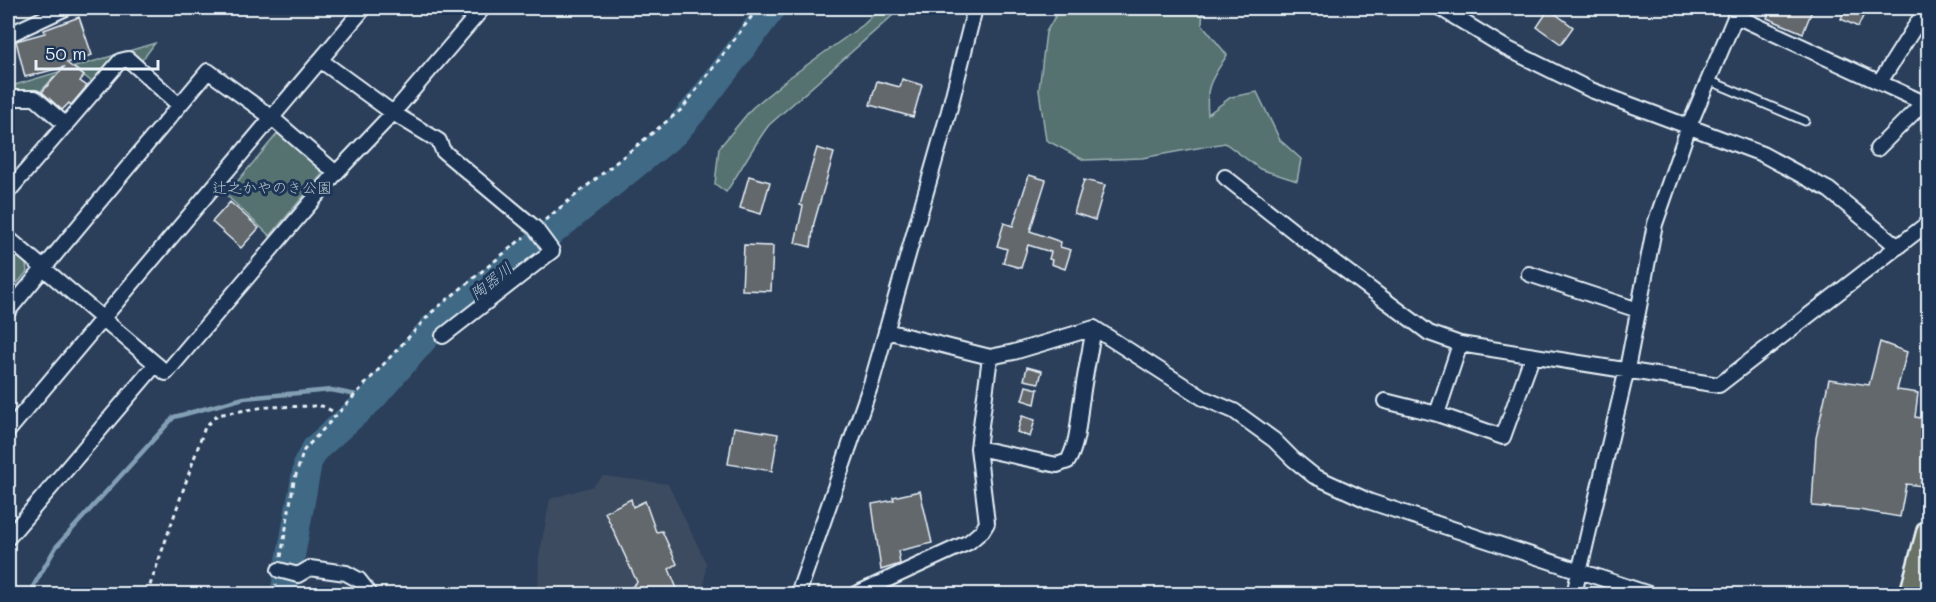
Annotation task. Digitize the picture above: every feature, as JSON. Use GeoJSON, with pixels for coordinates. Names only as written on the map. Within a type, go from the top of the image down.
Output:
{"type":"FeatureCollection","features":[{"type":"Feature","properties":{"kind":"main road"},"geometry":{"type":"LineString","coordinates":[[1911,594],[1929,531]]}},
{"type":"Feature","properties":{"kind":"street"},"geometry":{"type":"LineString","coordinates":[[8,35],[49,11],[66,8]]}},
{"type":"Feature","properties":{"kind":"street"},"geometry":{"type":"LineString","coordinates":[[8,431],[363,8]]}},
{"type":"Feature","properties":{"kind":"street"},"geometry":{"type":"LineString","coordinates":[[8,238],[166,373],[336,172],[393,113],[483,8]]}},
{"type":"Feature","properties":{"kind":"street"},"geometry":{"type":"LineString","coordinates":[[798,594],[872,381],[949,111],[975,8]]}},
{"type":"Feature","properties":{"kind":"street"},"geometry":{"type":"LineString","coordinates":[[1440,8],[1506,48],[1591,90],[1762,154],[1829,190],[1898,247]]}},
{"type":"Feature","properties":{"kind":"street"},"geometry":{"type":"LineString","coordinates":[[1575,594],[1627,369],[1655,224],[1689,126],[1738,12],[1880,82],[1926,100],[1877,149]]}},
{"type":"Feature","properties":{"kind":"street"},"geometry":{"type":"LineString","coordinates":[[1880,82],[1922,13]]}},
{"type":"Feature","properties":{"kind":"street"},"geometry":{"type":"LineString","coordinates":[[8,192],[120,61],[128,59],[179,105]]}},
{"type":"Feature","properties":{"kind":"street"},"geometry":{"type":"LineString","coordinates":[[320,60],[393,113],[439,141],[443,151],[539,233],[552,251],[443,336]]}},
{"type":"Feature","properties":{"kind":"street"},"geometry":{"type":"LineString","coordinates":[[8,311],[208,70],[271,117],[336,172]]}},
{"type":"Feature","properties":{"kind":"street"},"geometry":{"type":"LineString","coordinates":[[8,98],[35,98],[66,125]]}},
{"type":"Feature","properties":{"kind":"street"},"geometry":{"type":"LineString","coordinates":[[1224,177],[1429,333],[1460,344],[1532,357],[1627,369],[1719,385],[1898,247],[1923,235],[1929,223]]}},
{"type":"Feature","properties":{"kind":"street"},"geometry":{"type":"LineString","coordinates":[[1529,274],[1638,310]]}},
{"type":"Feature","properties":{"kind":"street"},"geometry":{"type":"LineString","coordinates":[[886,331],[990,357],[1094,328],[1203,398],[1234,411],[1274,440],[1314,476],[1371,501],[1649,594]]}},
{"type":"Feature","properties":{"kind":"street"},"geometry":{"type":"LineString","coordinates":[[978,448],[1057,465],[1068,461],[1079,426],[1081,399],[1094,328]]}},
{"type":"Feature","properties":{"kind":"street"},"geometry":{"type":"LineString","coordinates":[[1437,414],[1460,344]]}},
{"type":"Feature","properties":{"kind":"street"},"geometry":{"type":"LineString","coordinates":[[856,594],[969,542],[982,531],[987,523],[978,448],[990,357]]}},
{"type":"Feature","properties":{"kind":"street"},"geometry":{"type":"LineString","coordinates":[[1385,401],[1437,414],[1503,437],[1532,357]]}},
{"type":"Feature","properties":{"kind":"street"},"geometry":{"type":"LineString","coordinates":[[8,538],[12,521],[156,364]]}},
{"type":"Feature","properties":{"kind":"street"},"geometry":{"type":"LineString","coordinates":[[285,572],[298,575],[310,568],[346,573],[359,580],[370,594]]}},
{"type":"Feature","properties":{"kind":"lane"},"geometry":{"type":"LineString","coordinates":[[1708,80],[1805,122]]}},
{"type":"Feature","properties":{"kind":"path"},"geometry":{"type":"LineString","coordinates":[[147,594],[205,426],[217,415],[265,407],[322,406],[337,413]]}},
{"type":"Feature","properties":{"kind":"shaded area"},"geometry":{"type":"Polygon","coordinates":[[[603,476],[668,484],[706,563],[704,589],[707,594],[538,594],[539,557],[550,499],[593,486],[603,476]]]}},
{"type":"Feature","properties":{"kind":"green space"},"geometry":{"type":"Polygon","coordinates":[[[881,8],[901,8],[769,125],[726,192],[715,184],[719,148],[752,108],[790,77],[863,25],[881,8]]]}},
{"type":"Feature","properties":{"kind":"green space"},"geometry":{"type":"Polygon","coordinates":[[[1060,8],[1203,8],[1202,24],[1227,55],[1217,70],[1209,89],[1208,114],[1231,97],[1257,92],[1280,140],[1301,159],[1297,181],[1260,169],[1225,143],[1142,158],[1084,160],[1046,140],[1039,90],[1046,32],[1060,8]]]}},
{"type":"Feature","properties":{"kind":"green space"},"geometry":{"type":"Polygon","coordinates":[[[155,43],[140,63],[126,52],[155,43]]]}},
{"type":"Feature","properties":{"kind":"green space"},"geometry":{"type":"Polygon","coordinates":[[[118,54],[93,83],[75,68],[63,82],[55,76],[39,93],[8,95],[8,87],[118,54]]]}},
{"type":"Feature","properties":{"kind":"green space","name":"辻之かやのき公園"},"geometry":{"type":"Polygon","coordinates":[[[278,133],[324,172],[270,236],[226,195],[278,133]]]}},
{"type":"Feature","properties":{"kind":"green space"},"geometry":{"type":"Polygon","coordinates":[[[8,248],[26,264],[27,272],[8,294],[8,248]]]}},
{"type":"Feature","properties":{"kind":"building"},"geometry":{"type":"Polygon","coordinates":[[[1771,8],[1813,8],[1803,33],[1767,18],[1771,8]]]}},
{"type":"Feature","properties":{"kind":"building"},"geometry":{"type":"Polygon","coordinates":[[[1846,8],[1867,8],[1858,27],[1841,19],[1846,8]]]}},
{"type":"Feature","properties":{"kind":"building"},"geometry":{"type":"Polygon","coordinates":[[[1549,9],[1573,27],[1561,44],[1537,27],[1549,9]]]}},
{"type":"Feature","properties":{"kind":"building"},"geometry":{"type":"Polygon","coordinates":[[[79,17],[92,55],[67,63],[84,76],[80,81],[87,86],[71,105],[69,103],[62,110],[42,92],[64,67],[25,77],[16,41],[45,33],[44,30],[79,17]]]}},
{"type":"Feature","properties":{"kind":"building"},"geometry":{"type":"Polygon","coordinates":[[[902,79],[922,85],[913,117],[870,105],[877,81],[900,87],[902,79]]]}},
{"type":"Feature","properties":{"kind":"building"},"geometry":{"type":"Polygon","coordinates":[[[817,148],[834,153],[814,223],[811,247],[795,243],[803,206],[800,205],[817,148]]]}},
{"type":"Feature","properties":{"kind":"building"},"geometry":{"type":"Polygon","coordinates":[[[1029,175],[1046,180],[1030,231],[1061,242],[1060,247],[1071,250],[1065,269],[1051,264],[1052,260],[1049,259],[1051,252],[1028,245],[1021,268],[1003,263],[1007,249],[997,246],[1004,223],[1013,226],[1029,175]]]}},
{"type":"Feature","properties":{"kind":"building"},"geometry":{"type":"Polygon","coordinates":[[[749,176],[770,182],[761,214],[740,208],[749,176]]]}},
{"type":"Feature","properties":{"kind":"building"},"geometry":{"type":"Polygon","coordinates":[[[1084,180],[1105,185],[1095,220],[1074,213],[1084,180]]]}},
{"type":"Feature","properties":{"kind":"building"},"geometry":{"type":"Polygon","coordinates":[[[230,202],[259,228],[241,248],[212,222],[230,202]]]}},
{"type":"Feature","properties":{"kind":"building"},"geometry":{"type":"Polygon","coordinates":[[[744,245],[773,246],[771,291],[742,290],[744,245]]]}},
{"type":"Feature","properties":{"kind":"building"},"geometry":{"type":"Polygon","coordinates":[[[1880,342],[1907,352],[1897,390],[1918,393],[1915,417],[1929,419],[1929,471],[1923,486],[1906,484],[1900,517],[1859,510],[1812,506],[1816,438],[1829,379],[1869,385],[1880,342]]]}},
{"type":"Feature","properties":{"kind":"building"},"geometry":{"type":"Polygon","coordinates":[[[1027,367],[1042,371],[1039,383],[1024,380],[1027,367]]]}},
{"type":"Feature","properties":{"kind":"building"},"geometry":{"type":"Polygon","coordinates":[[[1026,386],[1038,389],[1035,404],[1022,400],[1026,386]]]}},
{"type":"Feature","properties":{"kind":"building"},"geometry":{"type":"Polygon","coordinates":[[[1022,416],[1035,420],[1030,437],[1017,432],[1022,416]]]}},
{"type":"Feature","properties":{"kind":"building"},"geometry":{"type":"Polygon","coordinates":[[[734,427],[778,434],[772,471],[728,464],[734,427]]]}},
{"type":"Feature","properties":{"kind":"building"},"geometry":{"type":"Polygon","coordinates":[[[920,491],[932,543],[898,551],[900,564],[881,570],[872,504],[894,500],[893,497],[920,491]]]}},
{"type":"Feature","properties":{"kind":"building"},"geometry":{"type":"Polygon","coordinates":[[[631,499],[633,507],[645,501],[656,532],[662,531],[677,564],[669,569],[676,586],[675,594],[624,594],[637,582],[605,512],[631,499]]]}},
{"type":"Feature","properties":{"kind":"waterway","name":"陶器川"},"geometry":{"type":"LineString","coordinates":[[284,594],[308,462],[316,448],[372,398],[433,328],[675,132],[772,8]]}},
{"type":"Feature","properties":{"kind":"waterway"},"geometry":{"type":"LineString","coordinates":[[32,594],[34,585],[56,547],[174,417],[244,398],[331,390],[372,398]]}}]}
